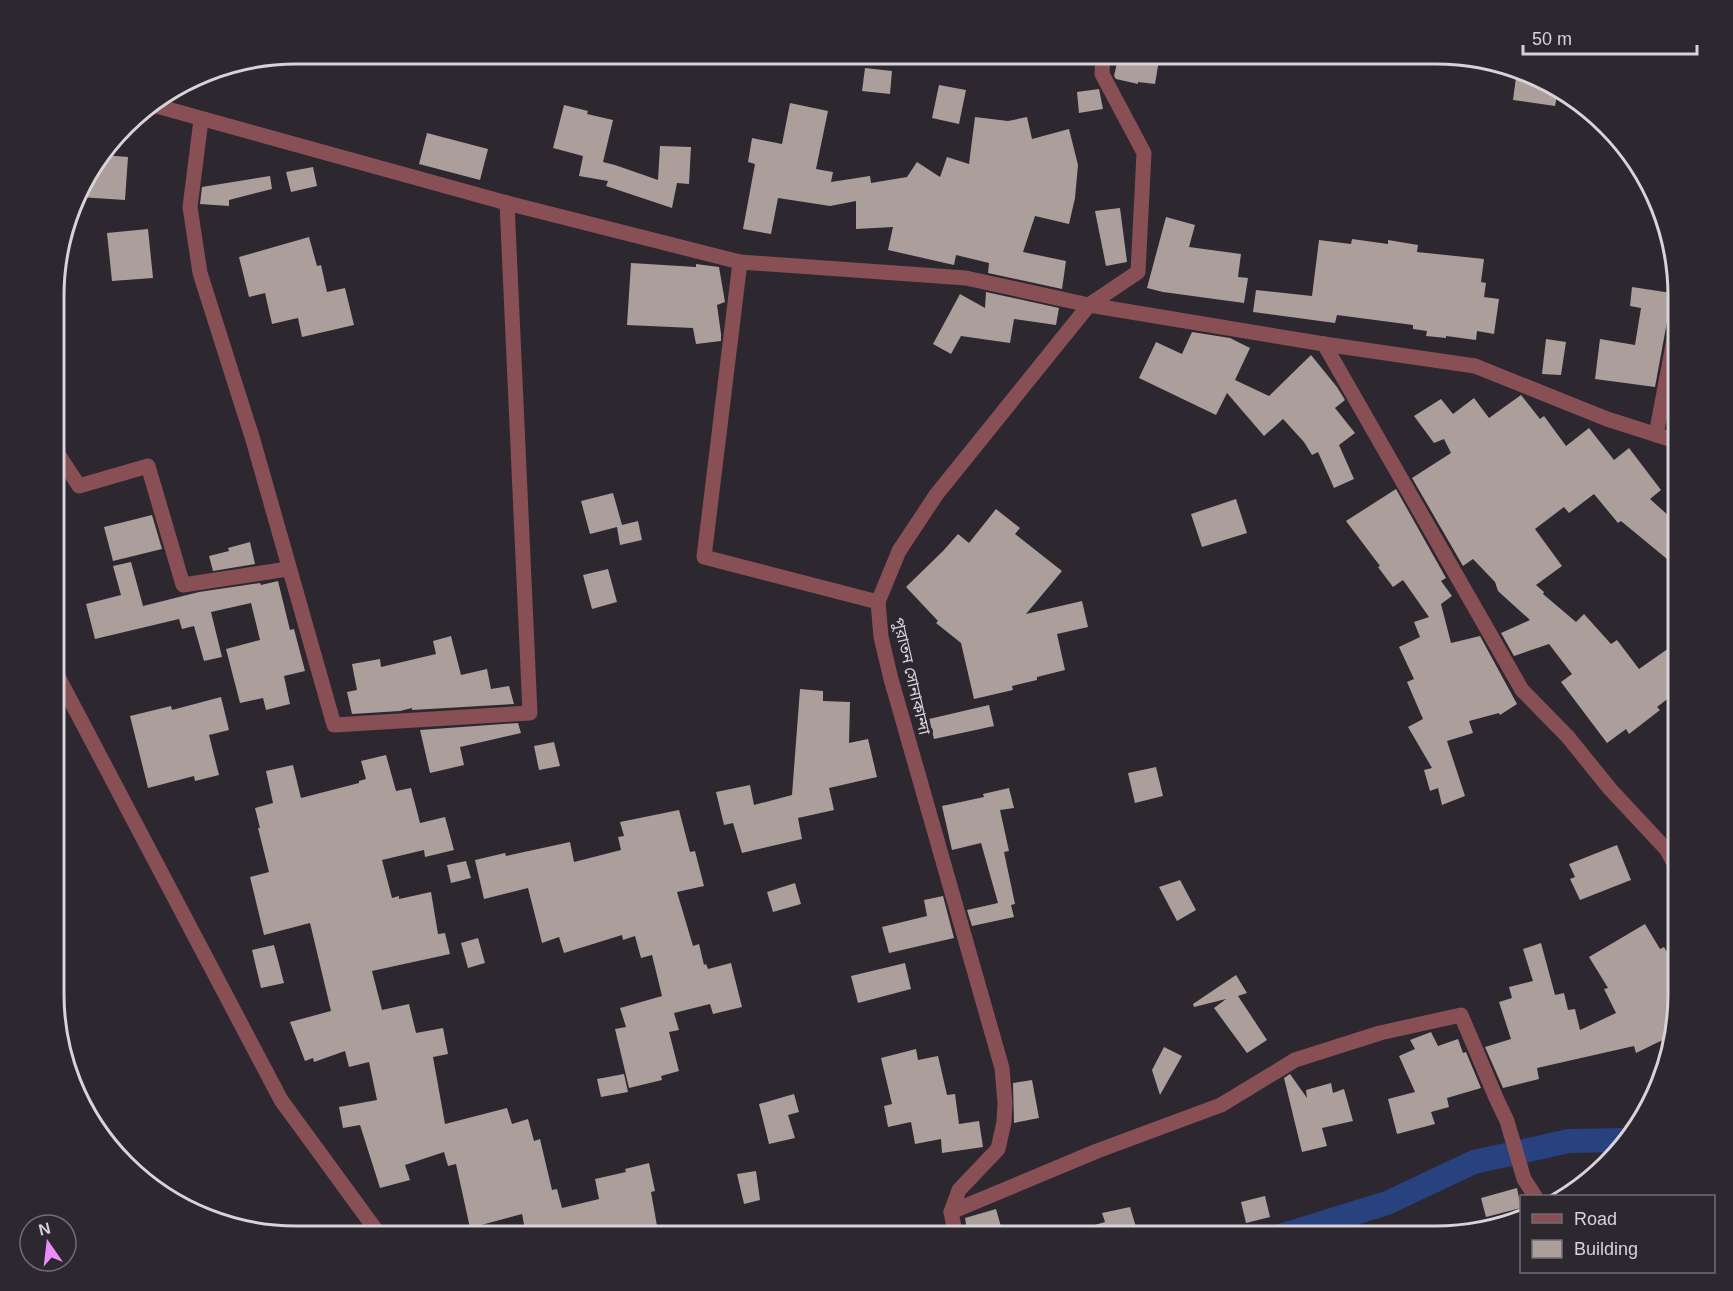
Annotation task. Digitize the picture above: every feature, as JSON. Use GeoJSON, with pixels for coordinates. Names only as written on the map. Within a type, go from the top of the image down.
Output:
{"type":"FeatureCollection","features":[{"type":"Feature","properties":{"kind":"street","name":"পুরাতন সোনাকান্দা"},"geometry":{"type":"LineString","coordinates":[[951,1212],[960,1190],[998,1149],[1004,1122],[1005,1102],[1002,1068],[891,680],[881,637],[878,602],[899,551],[936,495],[1089,304],[1138,272],[1144,153],[1102,74],[1102,64]]}},
{"type":"Feature","properties":{"kind":"street"},"geometry":{"type":"LineString","coordinates":[[162,108],[507,203],[740,262],[966,278],[1089,304],[1324,344],[1476,366],[1607,419],[1668,439]]}},
{"type":"Feature","properties":{"kind":"street"},"geometry":{"type":"LineString","coordinates":[[201,120],[190,207],[200,273],[253,440],[334,725],[530,713],[507,203]]}},
{"type":"Feature","properties":{"kind":"street"},"geometry":{"type":"LineString","coordinates":[[740,262],[704,557],[878,602]]}},
{"type":"Feature","properties":{"kind":"street"},"geometry":{"type":"LineString","coordinates":[[1324,344],[1522,690],[1568,737],[1610,789],[1668,852]]}},
{"type":"Feature","properties":{"kind":"street"},"geometry":{"type":"LineString","coordinates":[[1656,435],[1668,371]]}},
{"type":"Feature","properties":{"kind":"street"},"geometry":{"type":"LineString","coordinates":[[64,463],[79,486],[148,466],[183,585],[288,569]]}},
{"type":"Feature","properties":{"kind":"street"},"geometry":{"type":"LineString","coordinates":[[64,688],[281,1100],[373,1226]]}},
{"type":"Feature","properties":{"kind":"street"},"geometry":{"type":"LineString","coordinates":[[954,1226],[951,1212],[1097,1151],[1221,1105],[1295,1060],[1380,1034],[1461,1015],[1507,1120],[1524,1179],[1534,1195]]}},
{"type":"Feature","properties":{"kind":"building"},"geometry":{"type":"Polygon","coordinates":[[[1117,64],[1158,64],[1155,84],[1138,82],[1138,84],[1116,79],[1114,76],[1117,64]]]}},
{"type":"Feature","properties":{"kind":"building"},"geometry":{"type":"Polygon","coordinates":[[[865,68],[892,71],[890,94],[862,91],[865,68]]]}},
{"type":"Feature","properties":{"kind":"building"},"geometry":{"type":"Polygon","coordinates":[[[1516,79],[1539,88],[1556,99],[1555,106],[1513,100],[1516,79]]]}},
{"type":"Feature","properties":{"kind":"building"},"geometry":{"type":"Polygon","coordinates":[[[939,85],[966,90],[959,124],[932,118],[939,85]]]}},
{"type":"Feature","properties":{"kind":"building"},"geometry":{"type":"Polygon","coordinates":[[[1099,89],[1103,109],[1079,113],[1077,92],[1099,89]]]}},
{"type":"Feature","properties":{"kind":"building"},"geometry":{"type":"Polygon","coordinates":[[[790,103],[828,111],[816,169],[833,172],[831,182],[870,176],[871,183],[907,177],[917,162],[940,177],[947,157],[969,164],[975,117],[1008,121],[1027,117],[1032,139],[1069,129],[1078,165],[1075,198],[1069,224],[1035,216],[1023,252],[1066,261],[1062,289],[988,273],[989,263],[956,255],[954,265],[888,250],[893,227],[856,229],[856,201],[830,206],[778,198],[771,234],[743,229],[755,164],[748,162],[752,138],[782,144],[790,103]]]}},
{"type":"Feature","properties":{"kind":"building"},"geometry":{"type":"Polygon","coordinates":[[[564,105],[588,111],[587,114],[613,120],[603,162],[658,180],[660,146],[691,147],[689,184],[677,183],[672,208],[606,186],[608,181],[579,176],[583,156],[553,148],[564,105]]]}},
{"type":"Feature","properties":{"kind":"building"},"geometry":{"type":"Polygon","coordinates":[[[427,133],[488,149],[480,180],[419,164],[427,133]]]}},
{"type":"Feature","properties":{"kind":"building"},"geometry":{"type":"Polygon","coordinates":[[[112,156],[128,157],[125,200],[87,197],[112,156]]]}},
{"type":"Feature","properties":{"kind":"building"},"geometry":{"type":"Polygon","coordinates":[[[313,167],[317,186],[291,192],[286,172],[313,167]]]}},
{"type":"Feature","properties":{"kind":"building"},"geometry":{"type":"Polygon","coordinates":[[[270,176],[272,189],[229,200],[229,206],[200,204],[202,187],[270,176]]]}},
{"type":"Feature","properties":{"kind":"building"},"geometry":{"type":"Polygon","coordinates":[[[1120,208],[1127,262],[1106,266],[1095,211],[1120,208]]]}},
{"type":"Feature","properties":{"kind":"building"},"geometry":{"type":"Polygon","coordinates":[[[1166,217],[1195,225],[1189,247],[1241,254],[1238,277],[1248,278],[1244,303],[1147,288],[1166,217]]]}},
{"type":"Feature","properties":{"kind":"building"},"geometry":{"type":"Polygon","coordinates":[[[148,229],[153,278],[112,281],[107,233],[148,229]]]}},
{"type":"Feature","properties":{"kind":"building"},"geometry":{"type":"Polygon","coordinates":[[[309,237],[317,266],[321,265],[327,292],[345,288],[354,325],[302,337],[298,318],[272,324],[265,293],[249,297],[239,257],[309,237]]]}},
{"type":"Feature","properties":{"kind":"building"},"geometry":{"type":"Polygon","coordinates":[[[1352,239],[1388,244],[1388,240],[1418,245],[1417,252],[1484,259],[1481,282],[1486,283],[1484,297],[1499,299],[1494,334],[1477,331],[1476,340],[1446,336],[1446,338],[1426,336],[1427,331],[1413,329],[1413,325],[1337,315],[1335,323],[1253,312],[1256,290],[1312,296],[1319,240],[1351,244],[1352,239]]]}},
{"type":"Feature","properties":{"kind":"building"},"geometry":{"type":"Polygon","coordinates":[[[631,263],[696,267],[696,264],[719,267],[725,302],[717,305],[721,341],[696,344],[693,328],[627,325],[631,263]]]}},
{"type":"Feature","properties":{"kind":"building"},"geometry":{"type":"Polygon","coordinates":[[[1632,287],[1668,292],[1668,316],[1655,387],[1595,379],[1600,339],[1635,345],[1641,308],[1630,306],[1632,287]]]}},
{"type":"Feature","properties":{"kind":"building"},"geometry":{"type":"Polygon","coordinates":[[[986,292],[1059,308],[1056,325],[1014,319],[1010,343],[961,336],[951,354],[933,344],[960,294],[985,308],[986,292]]]}},
{"type":"Feature","properties":{"kind":"building"},"geometry":{"type":"Polygon","coordinates":[[[1192,332],[1230,338],[1250,348],[1235,380],[1269,396],[1311,355],[1345,400],[1335,408],[1355,433],[1339,445],[1354,479],[1334,488],[1318,452],[1312,455],[1304,442],[1283,419],[1264,436],[1227,393],[1216,415],[1139,378],[1156,342],[1182,354],[1192,332]]]}},
{"type":"Feature","properties":{"kind":"building"},"geometry":{"type":"Polygon","coordinates":[[[1546,339],[1566,342],[1561,375],[1542,374],[1546,339]]]}},
{"type":"Feature","properties":{"kind":"building"},"geometry":{"type":"Polygon","coordinates":[[[1521,395],[1540,419],[1544,416],[1566,446],[1589,428],[1614,460],[1629,448],[1661,490],[1650,499],[1668,515],[1667,559],[1621,521],[1618,523],[1594,494],[1569,513],[1564,507],[1535,529],[1562,566],[1536,585],[1544,592],[1543,594],[1576,622],[1584,614],[1611,644],[1617,640],[1639,669],[1668,649],[1668,698],[1657,707],[1660,710],[1629,734],[1626,729],[1607,743],[1561,682],[1572,674],[1549,644],[1514,656],[1501,633],[1530,620],[1498,591],[1495,582],[1473,559],[1463,566],[1412,478],[1451,453],[1444,439],[1434,443],[1414,416],[1441,399],[1453,414],[1474,398],[1489,418],[1521,395]]]}},
{"type":"Feature","properties":{"kind":"building"},"geometry":{"type":"Polygon","coordinates":[[[1396,489],[1446,578],[1441,581],[1452,596],[1441,604],[1451,643],[1480,636],[1517,704],[1500,715],[1499,713],[1469,721],[1473,733],[1447,741],[1465,796],[1442,805],[1438,788],[1430,791],[1424,770],[1432,768],[1408,727],[1423,719],[1407,682],[1414,679],[1399,647],[1420,637],[1414,622],[1429,617],[1403,580],[1393,587],[1346,521],[1396,489]]]}},
{"type":"Feature","properties":{"kind":"building"},"geometry":{"type":"Polygon","coordinates":[[[613,493],[622,525],[638,521],[642,540],[620,545],[617,527],[590,534],[581,501],[613,493]]]}},
{"type":"Feature","properties":{"kind":"building"},"geometry":{"type":"Polygon","coordinates":[[[1236,499],[1247,533],[1202,547],[1191,514],[1236,499]]]}},
{"type":"Feature","properties":{"kind":"building"},"geometry":{"type":"Polygon","coordinates":[[[996,509],[1020,528],[1015,534],[1062,571],[1026,614],[1082,601],[1088,627],[1057,634],[1065,670],[1012,686],[1013,690],[974,699],[961,643],[936,623],[938,621],[906,587],[958,534],[969,543],[996,509]]]}},
{"type":"Feature","properties":{"kind":"building"},"geometry":{"type":"Polygon","coordinates":[[[152,515],[162,549],[113,561],[104,527],[152,515]]]}},
{"type":"Feature","properties":{"kind":"building"},"geometry":{"type":"Polygon","coordinates":[[[250,542],[255,564],[213,571],[209,556],[250,542]]]}},
{"type":"Feature","properties":{"kind":"building"},"geometry":{"type":"Polygon","coordinates":[[[131,562],[143,606],[199,592],[278,581],[290,630],[294,629],[305,671],[284,676],[290,704],[266,710],[263,698],[240,703],[226,649],[260,640],[251,603],[211,612],[222,657],[204,661],[194,626],[182,629],[179,619],[95,639],[86,604],[121,595],[113,566],[131,562]]]}},
{"type":"Feature","properties":{"kind":"building"},"geometry":{"type":"Polygon","coordinates":[[[608,569],[617,602],[592,609],[583,575],[608,569]]]}},
{"type":"Feature","properties":{"kind":"building"},"geometry":{"type":"Polygon","coordinates":[[[451,636],[461,675],[487,669],[491,689],[509,686],[514,704],[412,710],[412,708],[352,714],[347,692],[357,690],[352,664],[380,659],[381,667],[436,654],[433,641],[451,636]]]}},
{"type":"Feature","properties":{"kind":"building"},"geometry":{"type":"Polygon","coordinates":[[[800,689],[823,691],[823,701],[850,702],[849,743],[868,739],[877,777],[829,788],[834,810],[798,818],[802,839],[742,853],[733,823],[724,825],[716,792],[750,785],[754,805],[792,795],[800,689]]]}},
{"type":"Feature","properties":{"kind":"building"},"geometry":{"type":"Polygon","coordinates":[[[221,697],[229,730],[209,735],[219,775],[195,781],[194,776],[148,788],[130,716],[171,706],[172,710],[221,697]]]}},
{"type":"Feature","properties":{"kind":"building"},"geometry":{"type":"Polygon","coordinates":[[[989,705],[994,726],[934,739],[929,719],[989,705]]]}},
{"type":"Feature","properties":{"kind":"building"},"geometry":{"type":"Polygon","coordinates":[[[518,723],[521,733],[460,747],[464,765],[430,773],[420,730],[518,723]]]}},
{"type":"Feature","properties":{"kind":"building"},"geometry":{"type":"Polygon","coordinates":[[[554,742],[560,766],[539,770],[534,746],[554,742]]]}},
{"type":"Feature","properties":{"kind":"building"},"geometry":{"type":"Polygon","coordinates":[[[386,755],[396,791],[411,788],[420,823],[445,817],[454,850],[425,857],[424,850],[382,860],[392,898],[399,896],[399,899],[431,892],[438,934],[445,933],[450,954],[372,971],[382,1010],[409,1004],[416,1033],[443,1028],[448,1054],[433,1057],[445,1124],[507,1108],[512,1124],[528,1119],[534,1141],[540,1139],[552,1190],[557,1189],[562,1208],[599,1199],[595,1179],[626,1172],[625,1169],[649,1163],[655,1191],[651,1192],[657,1226],[524,1226],[522,1214],[470,1226],[456,1164],[448,1166],[444,1152],[405,1165],[410,1180],[380,1188],[360,1125],[343,1128],[339,1107],[377,1100],[369,1062],[349,1067],[345,1051],[314,1062],[313,1058],[305,1061],[290,1022],[331,1011],[310,923],[264,935],[250,877],[269,872],[255,808],[273,803],[266,771],[293,765],[301,798],[359,783],[366,779],[361,761],[386,755]]]}},
{"type":"Feature","properties":{"kind":"building"},"geometry":{"type":"Polygon","coordinates":[[[1156,767],[1163,796],[1135,803],[1128,773],[1156,767]]]}},
{"type":"Feature","properties":{"kind":"building"},"geometry":{"type":"Polygon","coordinates":[[[1009,788],[1014,808],[1000,810],[1009,851],[1004,852],[1015,904],[1011,905],[1014,917],[972,926],[967,910],[998,903],[981,843],[952,850],[942,806],[984,797],[983,794],[1009,788]]]}},
{"type":"Feature","properties":{"kind":"building"},"geometry":{"type":"Polygon","coordinates":[[[679,810],[690,852],[695,851],[704,886],[677,892],[693,946],[699,944],[704,965],[706,964],[708,969],[731,963],[742,1007],[713,1014],[710,1004],[674,1013],[679,1030],[669,1032],[679,1071],[661,1076],[662,1080],[629,1088],[615,1029],[626,1027],[620,1008],[662,996],[652,955],[641,958],[635,936],[623,940],[622,935],[564,953],[559,937],[542,943],[528,888],[484,899],[475,860],[505,853],[506,856],[570,842],[574,862],[621,850],[618,837],[624,836],[620,822],[679,810]]]}},
{"type":"Feature","properties":{"kind":"building"},"geometry":{"type":"Polygon","coordinates":[[[1617,845],[1631,880],[1580,900],[1570,879],[1575,877],[1569,864],[1617,845]]]}},
{"type":"Feature","properties":{"kind":"building"},"geometry":{"type":"Polygon","coordinates":[[[466,861],[471,878],[451,883],[447,865],[466,861]]]}},
{"type":"Feature","properties":{"kind":"building"},"geometry":{"type":"Polygon","coordinates":[[[1180,880],[1196,910],[1177,921],[1159,887],[1180,880]]]}},
{"type":"Feature","properties":{"kind":"building"},"geometry":{"type":"Polygon","coordinates":[[[795,883],[801,904],[773,912],[767,892],[795,883]]]}},
{"type":"Feature","properties":{"kind":"building"},"geometry":{"type":"Polygon","coordinates":[[[943,896],[954,938],[889,953],[882,927],[927,916],[924,900],[943,896]]]}},
{"type":"Feature","properties":{"kind":"building"},"geometry":{"type":"Polygon","coordinates":[[[1645,924],[1660,949],[1664,947],[1668,954],[1668,1009],[1664,1039],[1636,1053],[1634,1046],[1537,1068],[1539,1079],[1503,1088],[1485,1047],[1511,1039],[1499,1002],[1512,998],[1509,987],[1533,981],[1523,949],[1541,943],[1555,995],[1564,993],[1568,1010],[1575,1009],[1580,1030],[1616,1013],[1604,989],[1608,988],[1589,957],[1645,924]]]}},
{"type":"Feature","properties":{"kind":"building"},"geometry":{"type":"Polygon","coordinates":[[[478,938],[485,963],[468,968],[461,943],[478,938]]]}},
{"type":"Feature","properties":{"kind":"building"},"geometry":{"type":"Polygon","coordinates":[[[274,945],[284,983],[261,988],[252,950],[274,945]]]}},
{"type":"Feature","properties":{"kind":"building"},"geometry":{"type":"Polygon","coordinates":[[[905,963],[911,989],[858,1003],[851,976],[905,963]]]}},
{"type":"Feature","properties":{"kind":"building"},"geometry":{"type":"Polygon","coordinates":[[[1236,975],[1247,993],[1238,996],[1267,1040],[1247,1053],[1214,1008],[1226,999],[1194,1007],[1193,1004],[1236,975]]]}},
{"type":"Feature","properties":{"kind":"building"},"geometry":{"type":"Polygon","coordinates":[[[1431,1032],[1438,1046],[1458,1039],[1481,1088],[1447,1098],[1449,1107],[1431,1112],[1435,1124],[1397,1134],[1388,1099],[1415,1092],[1399,1056],[1415,1049],[1410,1040],[1431,1032]]]}},
{"type":"Feature","properties":{"kind":"building"},"geometry":{"type":"Polygon","coordinates":[[[1164,1047],[1182,1056],[1160,1095],[1152,1070],[1164,1047]]]}},
{"type":"Feature","properties":{"kind":"building"},"geometry":{"type":"Polygon","coordinates":[[[916,1049],[918,1060],[938,1056],[947,1095],[955,1094],[959,1124],[979,1121],[983,1147],[942,1153],[941,1139],[915,1144],[911,1122],[888,1127],[884,1106],[892,1104],[881,1058],[916,1049]]]}},
{"type":"Feature","properties":{"kind":"building"},"geometry":{"type":"Polygon","coordinates":[[[624,1074],[628,1092],[601,1097],[597,1079],[624,1074]]]}},
{"type":"Feature","properties":{"kind":"building"},"geometry":{"type":"Polygon","coordinates":[[[1290,1074],[1307,1098],[1306,1090],[1331,1083],[1333,1093],[1344,1089],[1353,1121],[1322,1128],[1327,1146],[1302,1152],[1284,1078],[1290,1074]]]}},
{"type":"Feature","properties":{"kind":"building"},"geometry":{"type":"Polygon","coordinates":[[[1032,1080],[1039,1118],[1014,1123],[1013,1083],[1032,1080]]]}},
{"type":"Feature","properties":{"kind":"building"},"geometry":{"type":"Polygon","coordinates":[[[794,1094],[799,1112],[788,1115],[795,1138],[769,1144],[759,1104],[794,1094]]]}},
{"type":"Feature","properties":{"kind":"building"},"geometry":{"type":"Polygon","coordinates":[[[756,1171],[760,1200],[744,1204],[737,1174],[756,1171]]]}},
{"type":"Feature","properties":{"kind":"building"},"geometry":{"type":"Polygon","coordinates":[[[1517,1188],[1520,1208],[1486,1217],[1481,1198],[1517,1188]]]}},
{"type":"Feature","properties":{"kind":"building"},"geometry":{"type":"Polygon","coordinates":[[[1265,1196],[1270,1217],[1246,1223],[1241,1202],[1265,1196]]]}},
{"type":"Feature","properties":{"kind":"building"},"geometry":{"type":"Polygon","coordinates":[[[1130,1207],[1136,1226],[1091,1226],[1105,1222],[1102,1213],[1130,1207]]]}},
{"type":"Feature","properties":{"kind":"building"},"geometry":{"type":"Polygon","coordinates":[[[996,1209],[1001,1226],[966,1226],[965,1218],[996,1209]]]}},
{"type":"Feature","properties":{"kind":"waterway"},"geometry":{"type":"LineString","coordinates":[[1313,1226],[1387,1203],[1474,1162],[1569,1141],[1617,1140]]}}]}
